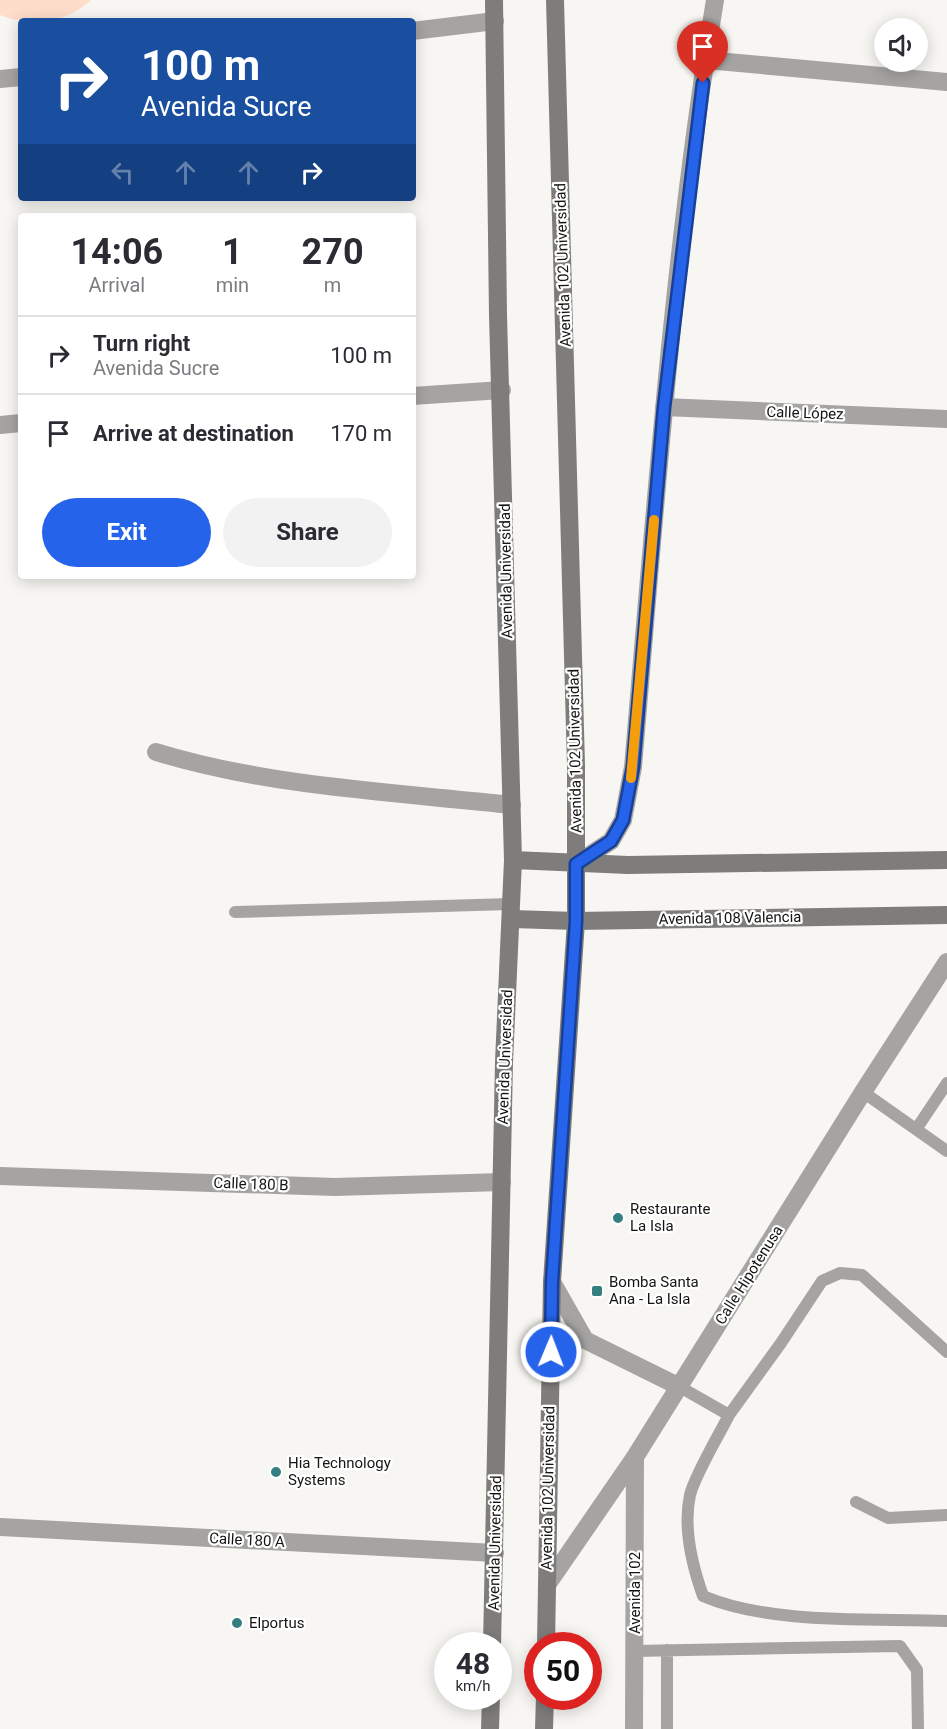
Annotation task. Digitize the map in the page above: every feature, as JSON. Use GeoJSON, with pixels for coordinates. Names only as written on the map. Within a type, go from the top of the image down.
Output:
{"type":"FeatureCollection","features":[{"type":"Feature","properties":{"kind":"main road"},"geometry":{"type":"LineString","coordinates":[[495,0],[498,315],[502,390]]}},
{"type":"Feature","properties":{"kind":"main road","name":"Avenida 102 Universidad"},"geometry":{"type":"LineString","coordinates":[[546,1632],[552,1282],[576,921],[576,765],[555,0]]}},
{"type":"Feature","properties":{"kind":"main road","name":"Avenida Universidad"},"geometry":{"type":"LineString","coordinates":[[492,1632],[504,1062],[513,860],[502,390]]}},
{"type":"Feature","properties":{"kind":"main road"},"geometry":{"type":"LineString","coordinates":[[513,860],[576,864],[947,860]]}},
{"type":"Feature","properties":{"kind":"main road","name":"Avenida 108 Valencia"},"geometry":{"type":"LineString","coordinates":[[512,912],[576,921],[947,915]]}},
{"type":"Feature","properties":{"kind":"main road"},"geometry":{"type":"LineString","coordinates":[[490,1729],[491,1710]]}},
{"type":"Feature","properties":{"kind":"main road"},"geometry":{"type":"LineString","coordinates":[[544,1729],[545,1710]]}},
{"type":"Feature","properties":{"kind":"street"},"geometry":{"type":"LineString","coordinates":[[576,864],[611,841],[623,820],[633,767],[664,407],[705,60],[715,0]]}},
{"type":"Feature","properties":{"kind":"street"},"geometry":{"type":"LineString","coordinates":[[416,31],[495,21]]}},
{"type":"Feature","properties":{"kind":"street"},"geometry":{"type":"LineString","coordinates":[[705,60],[947,82]]}},
{"type":"Feature","properties":{"kind":"street"},"geometry":{"type":"LineString","coordinates":[[0,79],[18,77]]}},
{"type":"Feature","properties":{"kind":"street"},"geometry":{"type":"LineString","coordinates":[[416,396],[502,390]]}},
{"type":"Feature","properties":{"kind":"street","name":"Calle López"},"geometry":{"type":"LineString","coordinates":[[664,407],[947,418]]}},
{"type":"Feature","properties":{"kind":"street"},"geometry":{"type":"LineString","coordinates":[[0,425],[18,423]]}},
{"type":"Feature","properties":{"kind":"street"},"geometry":{"type":"LineString","coordinates":[[156,752],[210,769],[512,804]]}},
{"type":"Feature","properties":{"kind":"street","name":"Calle Hipotenusa"},"geometry":{"type":"LineString","coordinates":[[547,1585],[680,1387],[862,1092],[947,962]]}},
{"type":"Feature","properties":{"kind":"street","name":"Calle 180 B"},"geometry":{"type":"LineString","coordinates":[[0,1176],[335,1187],[502,1182]]}},
{"type":"Feature","properties":{"kind":"street"},"geometry":{"type":"LineString","coordinates":[[552,1282],[585,1340],[680,1387]]}},
{"type":"Feature","properties":{"kind":"street","name":"Avenida 102"},"geometry":{"type":"LineString","coordinates":[[634,1729],[635,1457]]}},
{"type":"Feature","properties":{"kind":"street","name":"Calle 180 A"},"geometry":{"type":"LineString","coordinates":[[0,1527],[495,1553]]}},
{"type":"Feature","properties":{"kind":"lane"},"geometry":{"type":"LineString","coordinates":[[234,912],[512,912]]}},
{"type":"Feature","properties":{"kind":"lane"},"geometry":{"type":"LineString","coordinates":[[917,1128],[947,1083]]}},
{"type":"Feature","properties":{"kind":"lane"},"geometry":{"type":"LineString","coordinates":[[862,1092],[947,1151]]}},
{"type":"Feature","properties":{"kind":"lane"},"geometry":{"type":"LineString","coordinates":[[947,1352],[862,1275],[840,1273],[822,1281],[729,1415],[690,1494],[688,1526],[692,1558],[703,1596],[726,1606],[770,1614],[947,1621]]}},
{"type":"Feature","properties":{"kind":"lane"},"geometry":{"type":"LineString","coordinates":[[680,1387],[729,1415]]}},
{"type":"Feature","properties":{"kind":"lane"},"geometry":{"type":"LineString","coordinates":[[856,1502],[888,1518],[947,1515]]}},
{"type":"Feature","properties":{"kind":"lane"},"geometry":{"type":"LineString","coordinates":[[634,1651],[900,1646],[917,1670],[918,1729]]}},
{"type":"Feature","properties":{"kind":"lane"},"geometry":{"type":"LineString","coordinates":[[667,1650],[668,1729]]}},
{"type":"Feature","properties":{"kind":"shaded area"},"geometry":{"type":"Polygon","coordinates":[[[0,0],[91,0],[81,8],[59,18],[18,18],[18,20],[0,15],[0,0]]]}},
{"type":"Feature","properties":{"kind":"slow traffic"},"geometry":{"type":"LineString","coordinates":[[631,778],[654,520]]}},
{"type":"Feature","properties":{"kind":"place","name":"Restaurante La Isla"},"geometry":{"type":"Point","coordinates":[618,1218]}},
{"type":"Feature","properties":{"kind":"place","name":"Bomba Santa Ana - La Isla"},"geometry":{"type":"Point","coordinates":[597,1291]}},
{"type":"Feature","properties":{"kind":"place","name":"Hia Technology Systems"},"geometry":{"type":"Point","coordinates":[276,1472]}},
{"type":"Feature","properties":{"kind":"place","name":"Elportus"},"geometry":{"type":"Point","coordinates":[237,1623]}},
{"type":"Feature","properties":{"kind":"route"},"geometry":{"type":"LineString","coordinates":[[551,1352],[552,1282],[576,921],[576,864],[611,841],[623,820],[633,767],[664,407],[703,83]]}}]}
